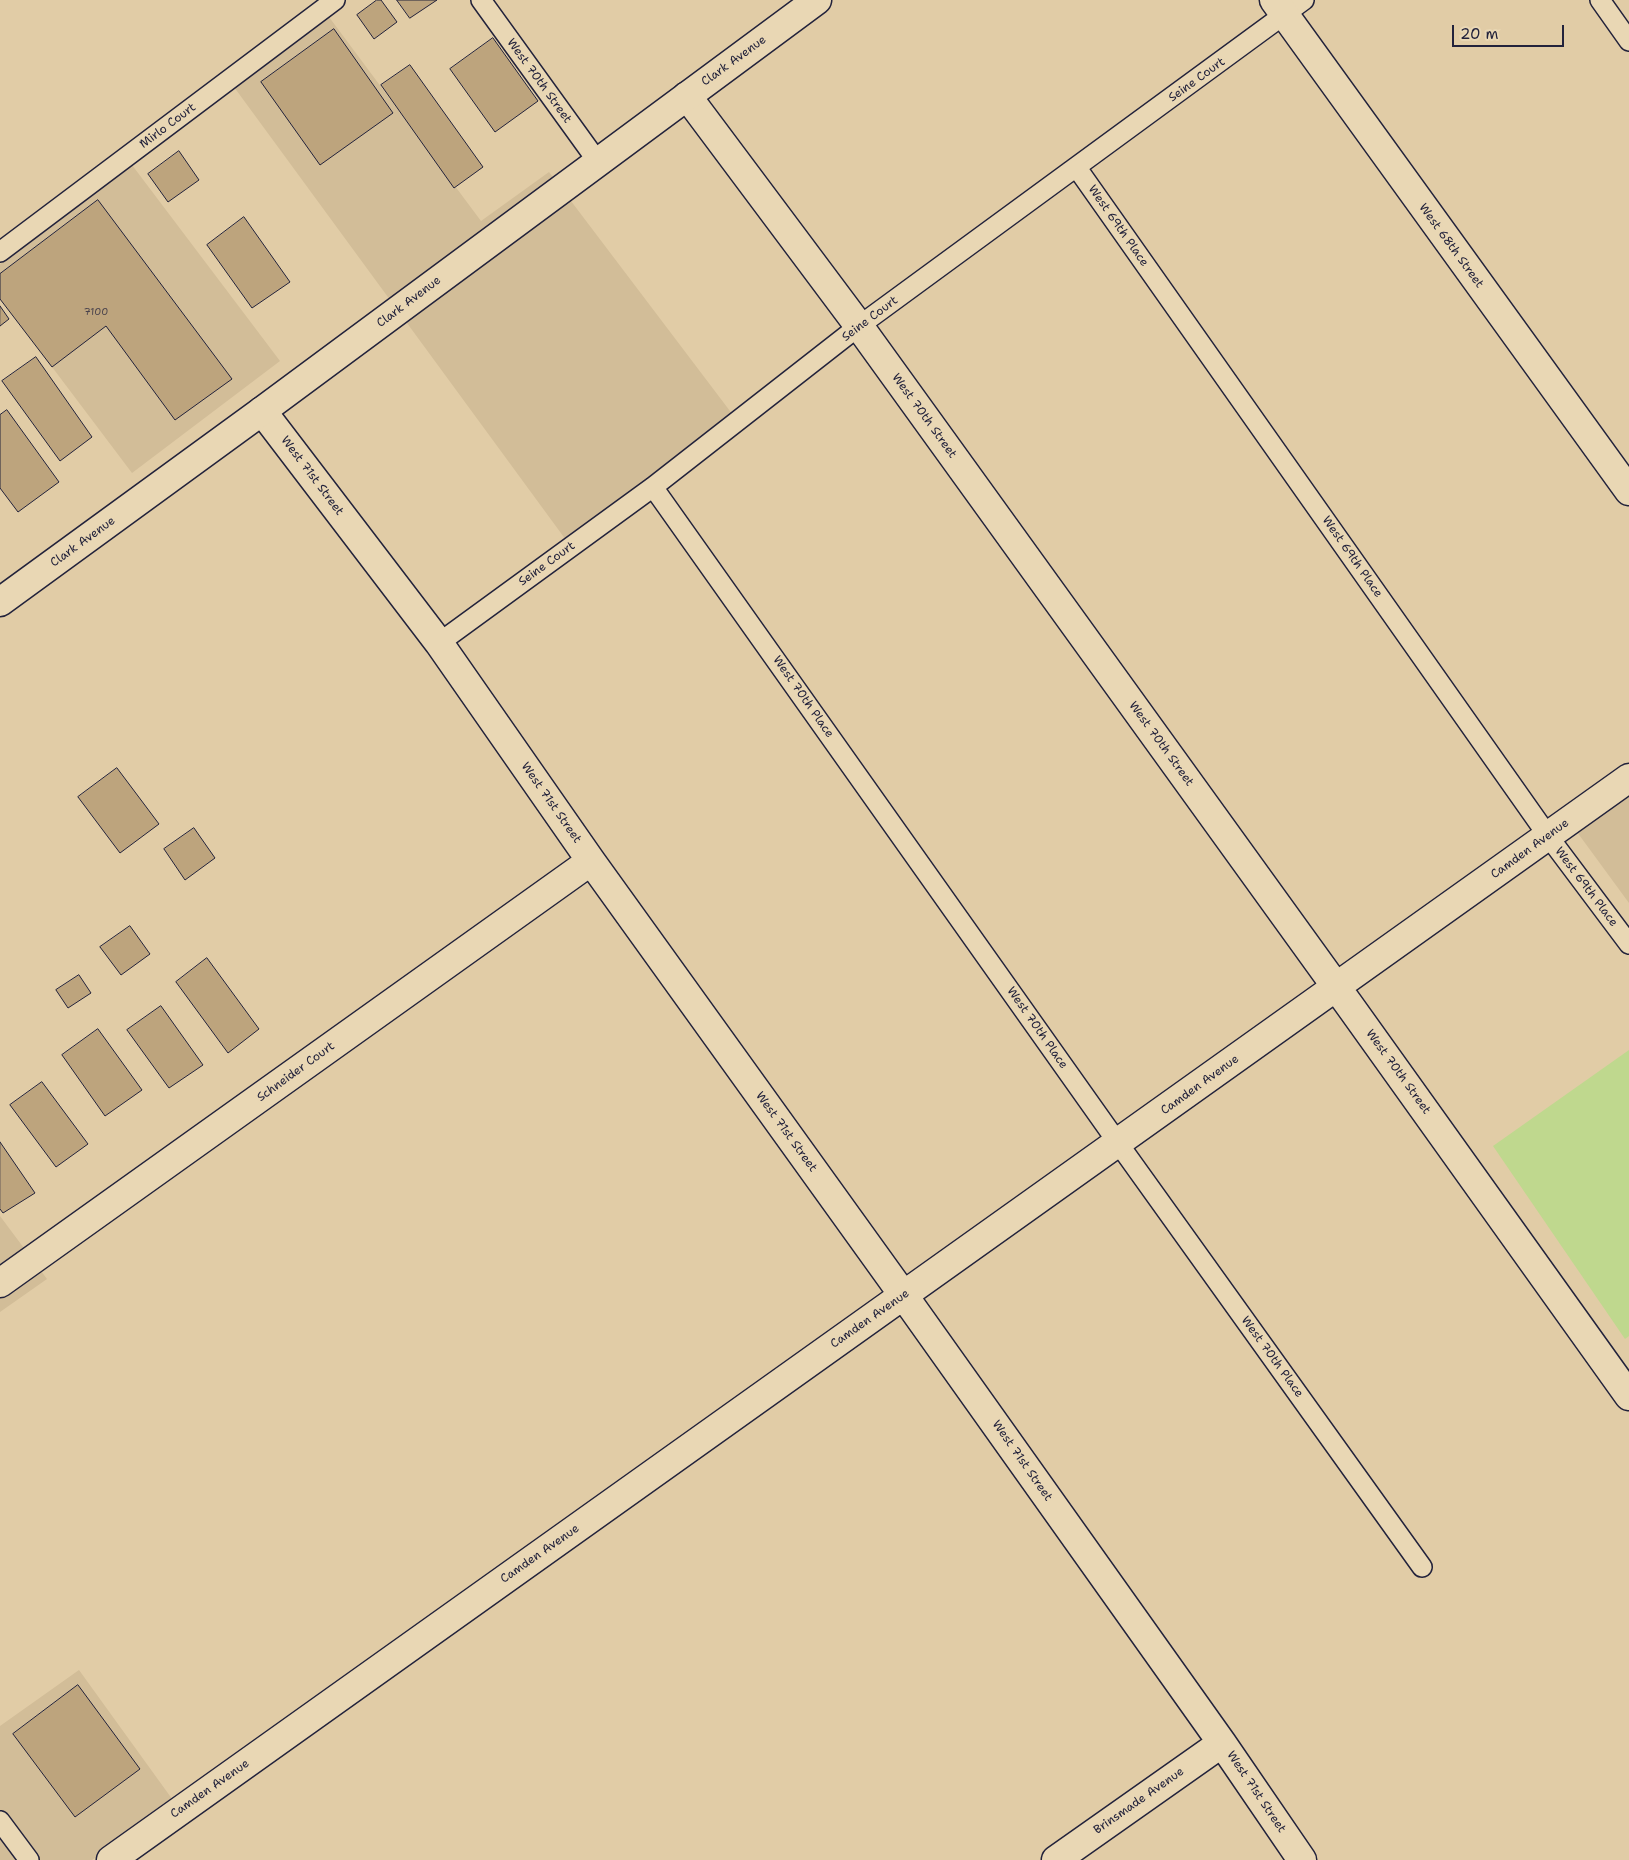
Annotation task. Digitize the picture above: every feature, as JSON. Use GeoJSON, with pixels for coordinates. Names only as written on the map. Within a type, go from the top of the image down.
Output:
{"type":"FeatureCollection","features":[{"type":"Feature","properties":{"kind":"street","name":"Clark Avenue"},"geometry":{"type":"LineString","coordinates":[[0,602],[262,411],[817,0]]}},
{"type":"Feature","properties":{"kind":"street","name":"West 68th Street"},"geometry":{"type":"LineString","coordinates":[[1287,5],[1629,492]]}},
{"type":"Feature","properties":{"kind":"street","name":"West 70th Street"},"geometry":{"type":"LineString","coordinates":[[687,96],[859,326],[1629,1396]]}},
{"type":"Feature","properties":{"kind":"street","name":"West 71st Street"},"geometry":{"type":"LineString","coordinates":[[262,411],[439,643],[591,861],[1222,1743],[1302,1860]]}},
{"type":"Feature","properties":{"kind":"street","name":"Camden Avenue"},"geometry":{"type":"LineString","coordinates":[[111,1860],[1629,778]]}},
{"type":"Feature","properties":{"kind":"street","name":"Schneider Court"},"geometry":{"type":"LineString","coordinates":[[0,1283],[591,861]]}},
{"type":"Feature","properties":{"kind":"street","name":"Brinsmade Avenue"},"geometry":{"type":"LineString","coordinates":[[1056,1860],[1222,1743]]}},
{"type":"Feature","properties":{"kind":"lane","name":"Mirlo Court"},"geometry":{"type":"LineString","coordinates":[[0,252],[335,0]]}},
{"type":"Feature","properties":{"kind":"lane","name":"West 70th Street"},"geometry":{"type":"LineString","coordinates":[[480,0],[598,162]]}},
{"type":"Feature","properties":{"kind":"lane"},"geometry":{"type":"LineString","coordinates":[[1600,0],[1629,41]]}},
{"type":"Feature","properties":{"kind":"lane","name":"Seine Court"},"geometry":{"type":"LineString","coordinates":[[439,643],[653,487],[859,326],[1077,168],[1287,5]]}},
{"type":"Feature","properties":{"kind":"lane","name":"West 69th Place"},"geometry":{"type":"LineString","coordinates":[[1077,168],[1548,836],[1629,944]]}},
{"type":"Feature","properties":{"kind":"lane","name":"West 70th Place"},"geometry":{"type":"LineString","coordinates":[[653,487],[1118,1143],[1422,1567]]}},
{"type":"Feature","properties":{"kind":"lane"},"geometry":{"type":"LineString","coordinates":[[0,1821],[29,1860]]}},
{"type":"Feature","properties":{"kind":"shaded area"},"geometry":{"type":"Polygon","coordinates":[[[329,17],[481,221],[549,172],[733,415],[566,540],[234,87],[329,17]]]}},
{"type":"Feature","properties":{"kind":"shaded area"},"geometry":{"type":"Polygon","coordinates":[[[132,165],[280,361],[132,473],[0,298],[0,264],[132,165]]]}},
{"type":"Feature","properties":{"kind":"shaded area"},"geometry":{"type":"Polygon","coordinates":[[[1629,795],[1629,903],[1577,832],[1629,795]]]}},
{"type":"Feature","properties":{"kind":"shaded area"},"geometry":{"type":"Polygon","coordinates":[[[0,1216],[47,1279],[0,1312],[0,1216]]]}},
{"type":"Feature","properties":{"kind":"shaded area"},"geometry":{"type":"Polygon","coordinates":[[[79,1670],[175,1803],[92,1860],[0,1860],[0,1726],[79,1670]]]}},
{"type":"Feature","properties":{"kind":"green space"},"geometry":{"type":"Polygon","coordinates":[[[1629,1050],[1629,1336],[1625,1339],[1493,1146],[1629,1050]]]}},
{"type":"Feature","properties":{"kind":"building"},"geometry":{"type":"Polygon","coordinates":[[[377,0],[381,0],[397,22],[374,39],[357,15],[377,0]]]}},
{"type":"Feature","properties":{"kind":"building"},"geometry":{"type":"Polygon","coordinates":[[[397,0],[437,0],[410,18],[397,0]]]}},
{"type":"Feature","properties":{"kind":"building"},"geometry":{"type":"Polygon","coordinates":[[[334,29],[393,113],[320,165],[261,82],[334,29]]]}},
{"type":"Feature","properties":{"kind":"building"},"geometry":{"type":"Polygon","coordinates":[[[493,38],[538,101],[495,132],[450,69],[493,38]]]}},
{"type":"Feature","properties":{"kind":"building"},"geometry":{"type":"Polygon","coordinates":[[[410,65],[483,167],[454,188],[381,85],[410,65]]]}},
{"type":"Feature","properties":{"kind":"building"},"geometry":{"type":"Polygon","coordinates":[[[179,151],[199,180],[168,202],[148,174],[179,151]]]}},
{"type":"Feature","properties":{"kind":"building"},"geometry":{"type":"Polygon","coordinates":[[[98,200],[232,379],[175,420],[106,326],[52,367],[0,299],[0,274],[98,200]]]}},
{"type":"Feature","properties":{"kind":"building"},"geometry":{"type":"Polygon","coordinates":[[[244,217],[290,282],[252,308],[207,245],[244,217]]]}},
{"type":"Feature","properties":{"kind":"building"},"geometry":{"type":"Polygon","coordinates":[[[0,306],[9,319],[0,326],[0,306]]]}},
{"type":"Feature","properties":{"kind":"building"},"geometry":{"type":"Polygon","coordinates":[[[36,357],[92,437],[60,461],[2,381],[36,357]]]}},
{"type":"Feature","properties":{"kind":"building"},"geometry":{"type":"Polygon","coordinates":[[[7,410],[59,482],[18,512],[0,488],[0,415],[7,410]]]}},
{"type":"Feature","properties":{"kind":"building"},"geometry":{"type":"Polygon","coordinates":[[[117,768],[159,824],[120,853],[78,797],[117,768]]]}},
{"type":"Feature","properties":{"kind":"building"},"geometry":{"type":"Polygon","coordinates":[[[194,828],[215,858],[185,880],[164,849],[194,828]]]}},
{"type":"Feature","properties":{"kind":"building"},"geometry":{"type":"Polygon","coordinates":[[[130,926],[150,954],[121,975],[100,947],[130,926]]]}},
{"type":"Feature","properties":{"kind":"building"},"geometry":{"type":"Polygon","coordinates":[[[207,958],[259,1029],[228,1053],[176,982],[207,958]]]}},
{"type":"Feature","properties":{"kind":"building"},"geometry":{"type":"Polygon","coordinates":[[[79,975],[91,993],[68,1008],[56,990],[79,975]]]}},
{"type":"Feature","properties":{"kind":"building"},"geometry":{"type":"Polygon","coordinates":[[[161,1006],[203,1065],[169,1088],[127,1030],[161,1006]]]}},
{"type":"Feature","properties":{"kind":"building"},"geometry":{"type":"Polygon","coordinates":[[[98,1029],[142,1090],[105,1116],[62,1055],[98,1029]]]}},
{"type":"Feature","properties":{"kind":"building"},"geometry":{"type":"Polygon","coordinates":[[[42,1082],[88,1144],[56,1167],[10,1105],[42,1082]]]}},
{"type":"Feature","properties":{"kind":"building"},"geometry":{"type":"Polygon","coordinates":[[[0,1142],[35,1193],[3,1213],[0,1209],[0,1142]]]}},
{"type":"Feature","properties":{"kind":"building"},"geometry":{"type":"Polygon","coordinates":[[[78,1685],[140,1769],[75,1817],[13,1734],[78,1685]]]}}]}
